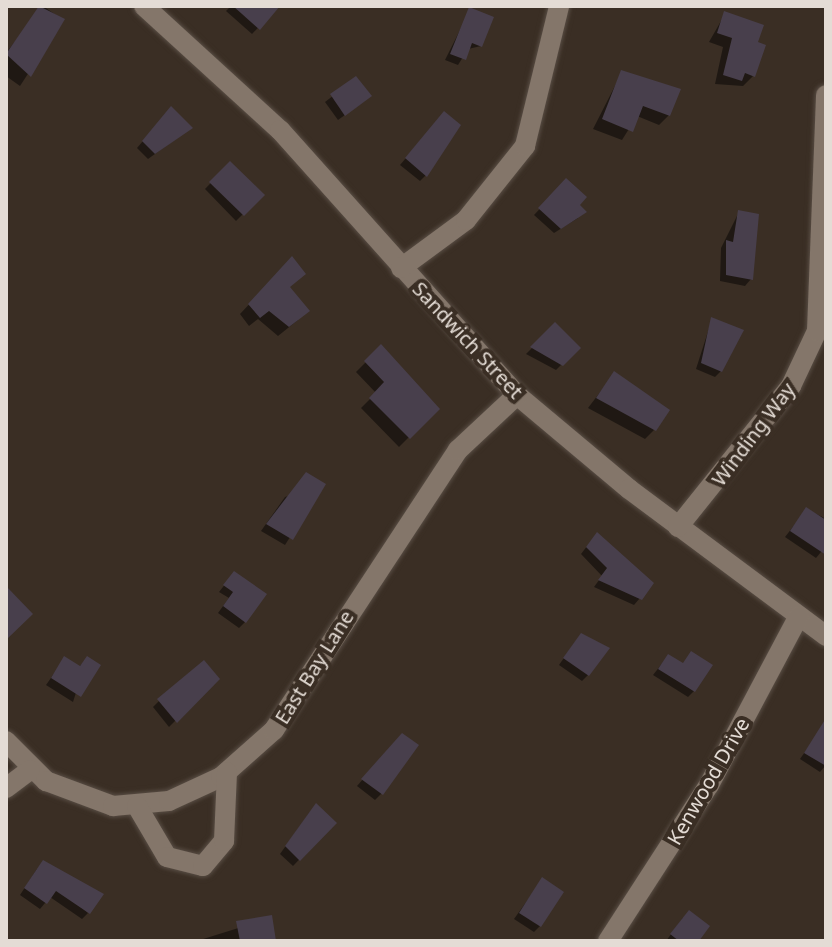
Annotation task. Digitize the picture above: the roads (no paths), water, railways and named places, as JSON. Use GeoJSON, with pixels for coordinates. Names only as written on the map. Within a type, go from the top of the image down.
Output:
{"type":"FeatureCollection","features":[{"type":"Feature","properties":{"kind":"street","name":"Sandwich Street"},"geometry":{"type":"LineString","coordinates":[[144,6],[271,120],[517,395],[678,527],[826,636]]}},
{"type":"Feature","properties":{"kind":"street"},"geometry":{"type":"LineString","coordinates":[[401,268],[466,220],[525,146],[559,6]]}},
{"type":"Feature","properties":{"kind":"street","name":"Winding Way"},"geometry":{"type":"LineString","coordinates":[[678,527],[782,398],[817,331],[826,95]]}},
{"type":"Feature","properties":{"kind":"street","name":"East Bay Lane"},"geometry":{"type":"LineString","coordinates":[[6,741],[30,770],[81,798],[137,806],[188,795],[227,772],[274,730],[458,450],[517,395]]}},
{"type":"Feature","properties":{"kind":"street","name":"Kenwood Drive"},"geometry":{"type":"LineString","coordinates":[[608,941],[709,785],[799,616]]}},
{"type":"Feature","properties":{"kind":"street"},"geometry":{"type":"LineString","coordinates":[[6,788],[30,770]]}},
{"type":"Feature","properties":{"kind":"street"},"geometry":{"type":"LineString","coordinates":[[137,806],[167,857],[203,866],[224,841],[227,772]]}}]}
